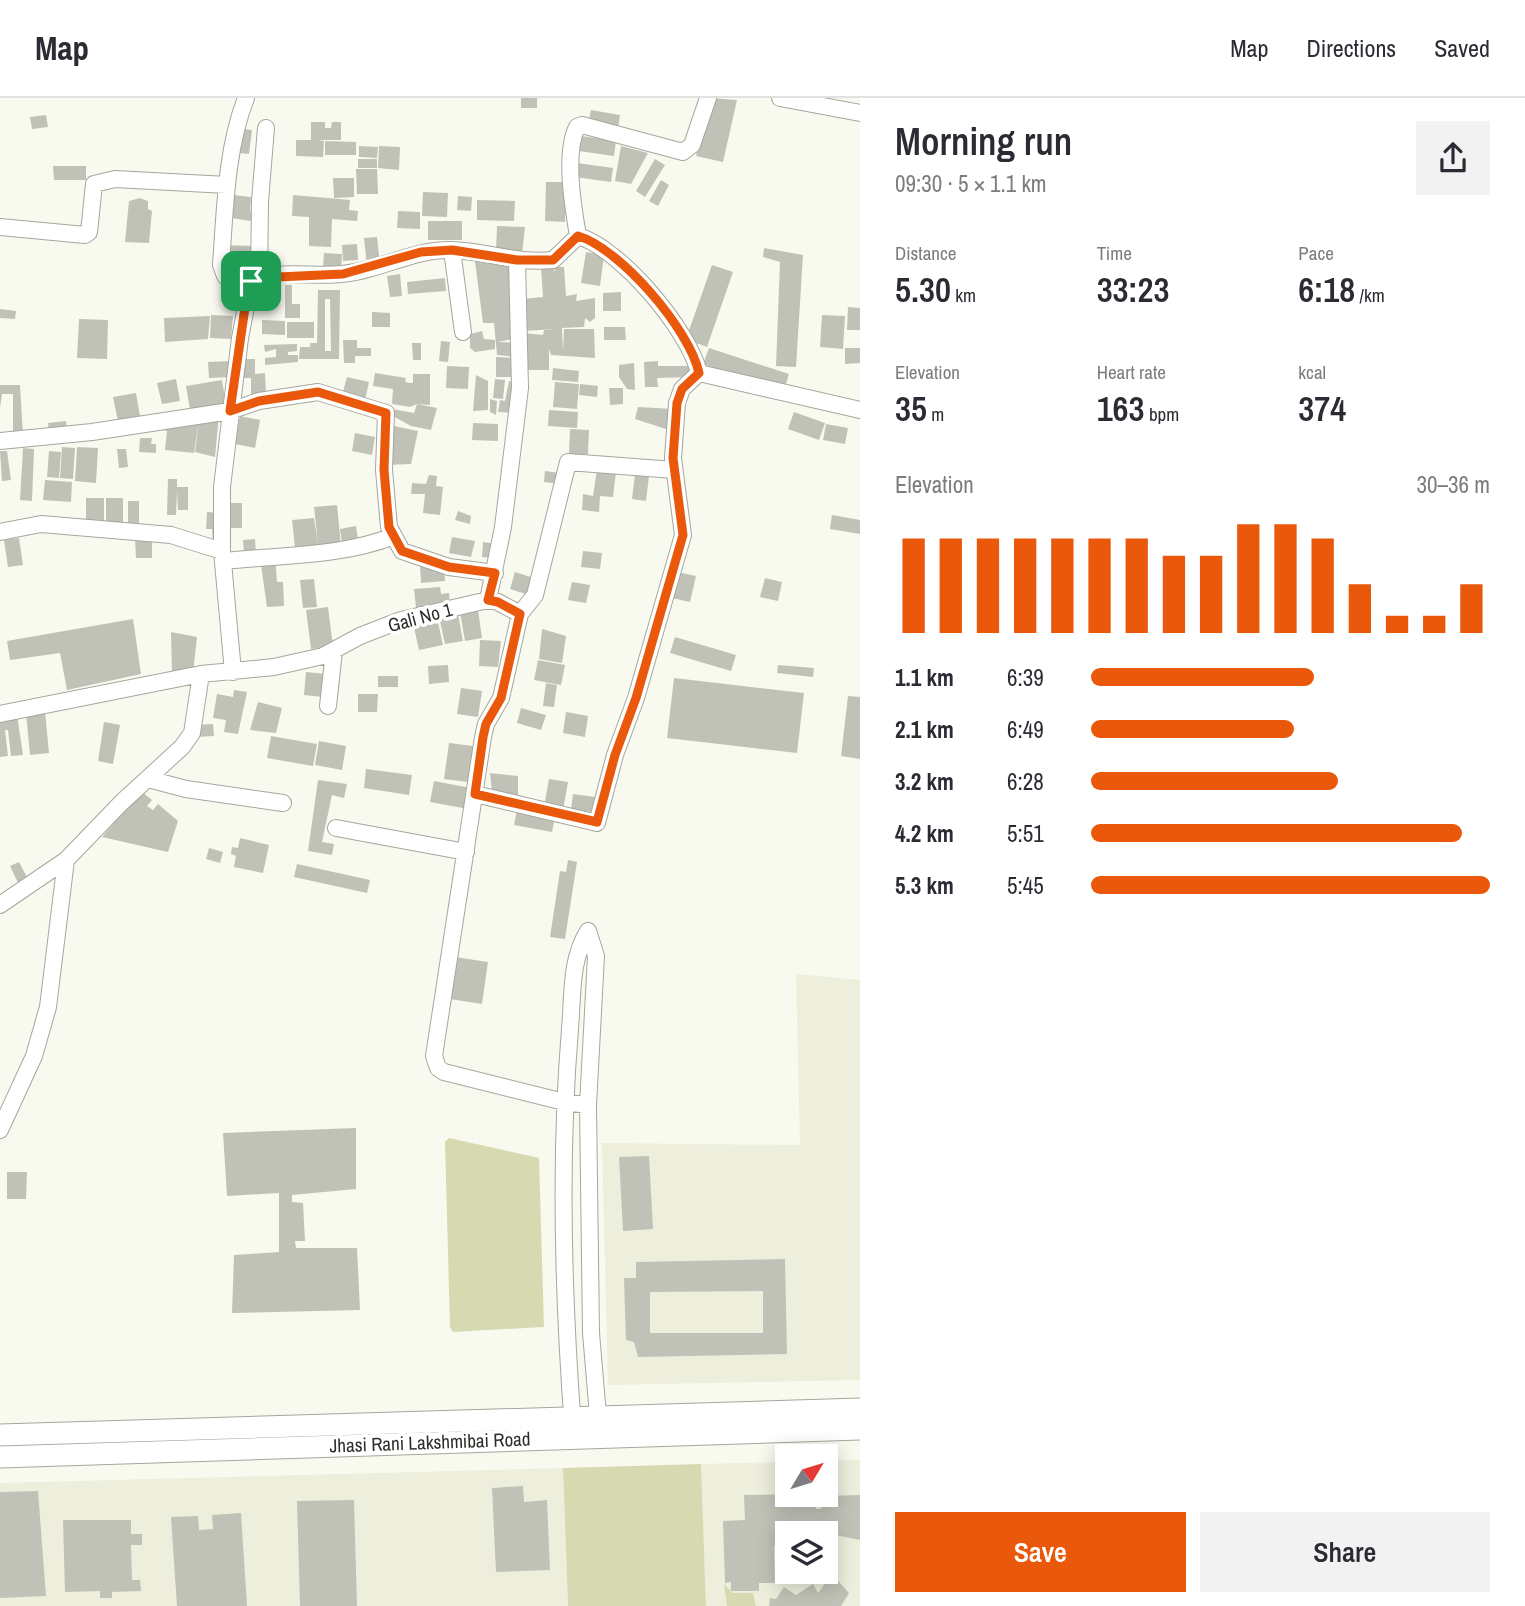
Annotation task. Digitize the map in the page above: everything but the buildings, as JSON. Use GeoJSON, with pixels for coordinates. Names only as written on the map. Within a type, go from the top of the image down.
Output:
{"type":"FeatureCollection","features":[{"type":"Feature","properties":{"kind":"main road","name":"Jhasi Rani Lakshmibai Road"},"geometry":{"type":"LineString","coordinates":[[0,1457],[599,1427],[860,1409]]}},
{"type":"Feature","properties":{"kind":"main road","name":"Jhasi Rani Lakshmibai Road"},"geometry":{"type":"LineString","coordinates":[[599,1427],[860,1429]]}},
{"type":"Feature","properties":{"kind":"main road","name":"Jhasi Rani Lakshmibai Road"},"geometry":{"type":"LineString","coordinates":[[0,1435],[573,1428]]}},
{"type":"Feature","properties":{"kind":"street"},"geometry":{"type":"LineString","coordinates":[[247,98],[240,112],[227,185],[222,270],[230,277],[255,279],[343,274],[421,252],[452,250],[517,260],[553,260],[578,236]]}},
{"type":"Feature","properties":{"kind":"street"},"geometry":{"type":"LineString","coordinates":[[578,236],[571,193],[573,140],[577,127],[582,125],[683,152],[692,145],[708,98]]}},
{"type":"Feature","properties":{"kind":"street"},"geometry":{"type":"LineString","coordinates":[[780,98],[860,113]]}},
{"type":"Feature","properties":{"kind":"street"},"geometry":{"type":"LineString","coordinates":[[233,672],[223,556],[222,487],[230,411],[255,279],[266,128]]}},
{"type":"Feature","properties":{"kind":"street"},"geometry":{"type":"LineString","coordinates":[[0,227],[85,234],[89,232],[94,184],[99,181],[115,179],[227,185]]}},
{"type":"Feature","properties":{"kind":"street"},"geometry":{"type":"LineString","coordinates":[[578,236],[606,249],[624,262],[665,312],[697,361],[699,373]]}},
{"type":"Feature","properties":{"kind":"street"},"geometry":{"type":"LineString","coordinates":[[452,250],[463,332]]}},
{"type":"Feature","properties":{"kind":"street"},"geometry":{"type":"LineString","coordinates":[[517,260],[520,388],[495,573],[488,600],[498,602],[520,614]]}},
{"type":"Feature","properties":{"kind":"street"},"geometry":{"type":"LineString","coordinates":[[699,373],[860,410]]}},
{"type":"Feature","properties":{"kind":"street"},"geometry":{"type":"LineString","coordinates":[[475,794],[597,822],[683,535],[674,470],[678,396],[699,373]]}},
{"type":"Feature","properties":{"kind":"street"},"geometry":{"type":"LineString","coordinates":[[0,441],[92,432],[230,411],[259,401],[318,392],[386,413],[384,470],[389,527],[402,551],[449,567],[495,573]]}},
{"type":"Feature","properties":{"kind":"street"},"geometry":{"type":"LineString","coordinates":[[589,1105],[564,1102],[444,1072],[435,1063],[483,737],[486,724],[501,698],[520,614],[535,595],[568,462],[674,470]]}},
{"type":"Feature","properties":{"kind":"street"},"geometry":{"type":"LineString","coordinates":[[0,532],[41,523],[171,535],[223,556],[351,550],[394,536]]}},
{"type":"Feature","properties":{"kind":"street","name":"Gali No 1"},"geometry":{"type":"LineString","coordinates":[[0,714],[201,674],[274,667],[324,656],[360,636],[401,620],[488,600]]}},
{"type":"Feature","properties":{"kind":"street"},"geometry":{"type":"LineString","coordinates":[[328,706],[334,650]]}},
{"type":"Feature","properties":{"kind":"street"},"geometry":{"type":"LineString","coordinates":[[0,905],[66,860],[183,747],[192,733],[201,674]]}},
{"type":"Feature","properties":{"kind":"street"},"geometry":{"type":"LineString","coordinates":[[148,779],[186,789],[283,803]]}},
{"type":"Feature","properties":{"kind":"street"},"geometry":{"type":"LineString","coordinates":[[336,828],[466,852]]}},
{"type":"Feature","properties":{"kind":"street"},"geometry":{"type":"LineString","coordinates":[[0,1130],[34,1056],[48,1007],[66,860]]}},
{"type":"Feature","properties":{"kind":"street"},"geometry":{"type":"LineString","coordinates":[[573,1428],[567,1336],[564,1102],[576,955],[589,931],[596,956],[589,1105],[591,1333],[599,1427]]}},
{"type":"Feature","properties":{"kind":"shaded area"},"geometry":{"type":"Polygon","coordinates":[[[796,974],[860,980],[860,1380],[608,1385],[602,1143],[800,1145],[796,974]]]}},
{"type":"Feature","properties":{"kind":"shaded area"},"geometry":{"type":"Polygon","coordinates":[[[860,1460],[860,1606],[706,1606],[701,1464],[775,1462],[775,1507],[838,1507],[838,1461],[860,1460]]]}},
{"type":"Feature","properties":{"kind":"shaded area"},"geometry":{"type":"Polygon","coordinates":[[[563,1468],[568,1606],[0,1606],[0,1483],[563,1468]]]}},
{"type":"Feature","properties":{"kind":"green space"},"geometry":{"type":"Polygon","coordinates":[[[449,1138],[539,1158],[544,1327],[453,1332],[450,1327],[445,1142],[449,1138]]]}},
{"type":"Feature","properties":{"kind":"green space"},"geometry":{"type":"Polygon","coordinates":[[[701,1464],[706,1606],[568,1606],[563,1468],[701,1464]]]}},
{"type":"Feature","properties":{"kind":"green space"},"geometry":{"type":"Polygon","coordinates":[[[724,1584],[733,1593],[753,1593],[756,1606],[727,1606],[724,1584]]]}},
{"type":"Feature","properties":{"kind":"route"},"geometry":{"type":"LineString","coordinates":[[578,236],[589,239],[624,262],[665,312],[690,350],[697,361],[699,373],[678,396],[673,458],[684,519],[683,535],[597,822],[475,794],[486,724],[501,698],[520,614],[498,602],[488,600],[495,573],[449,567],[402,551],[389,527],[384,470],[386,413],[318,392],[259,401],[230,411],[251,281],[264,276],[343,274],[421,252],[452,250],[517,260],[553,260],[578,236]]}}]}
